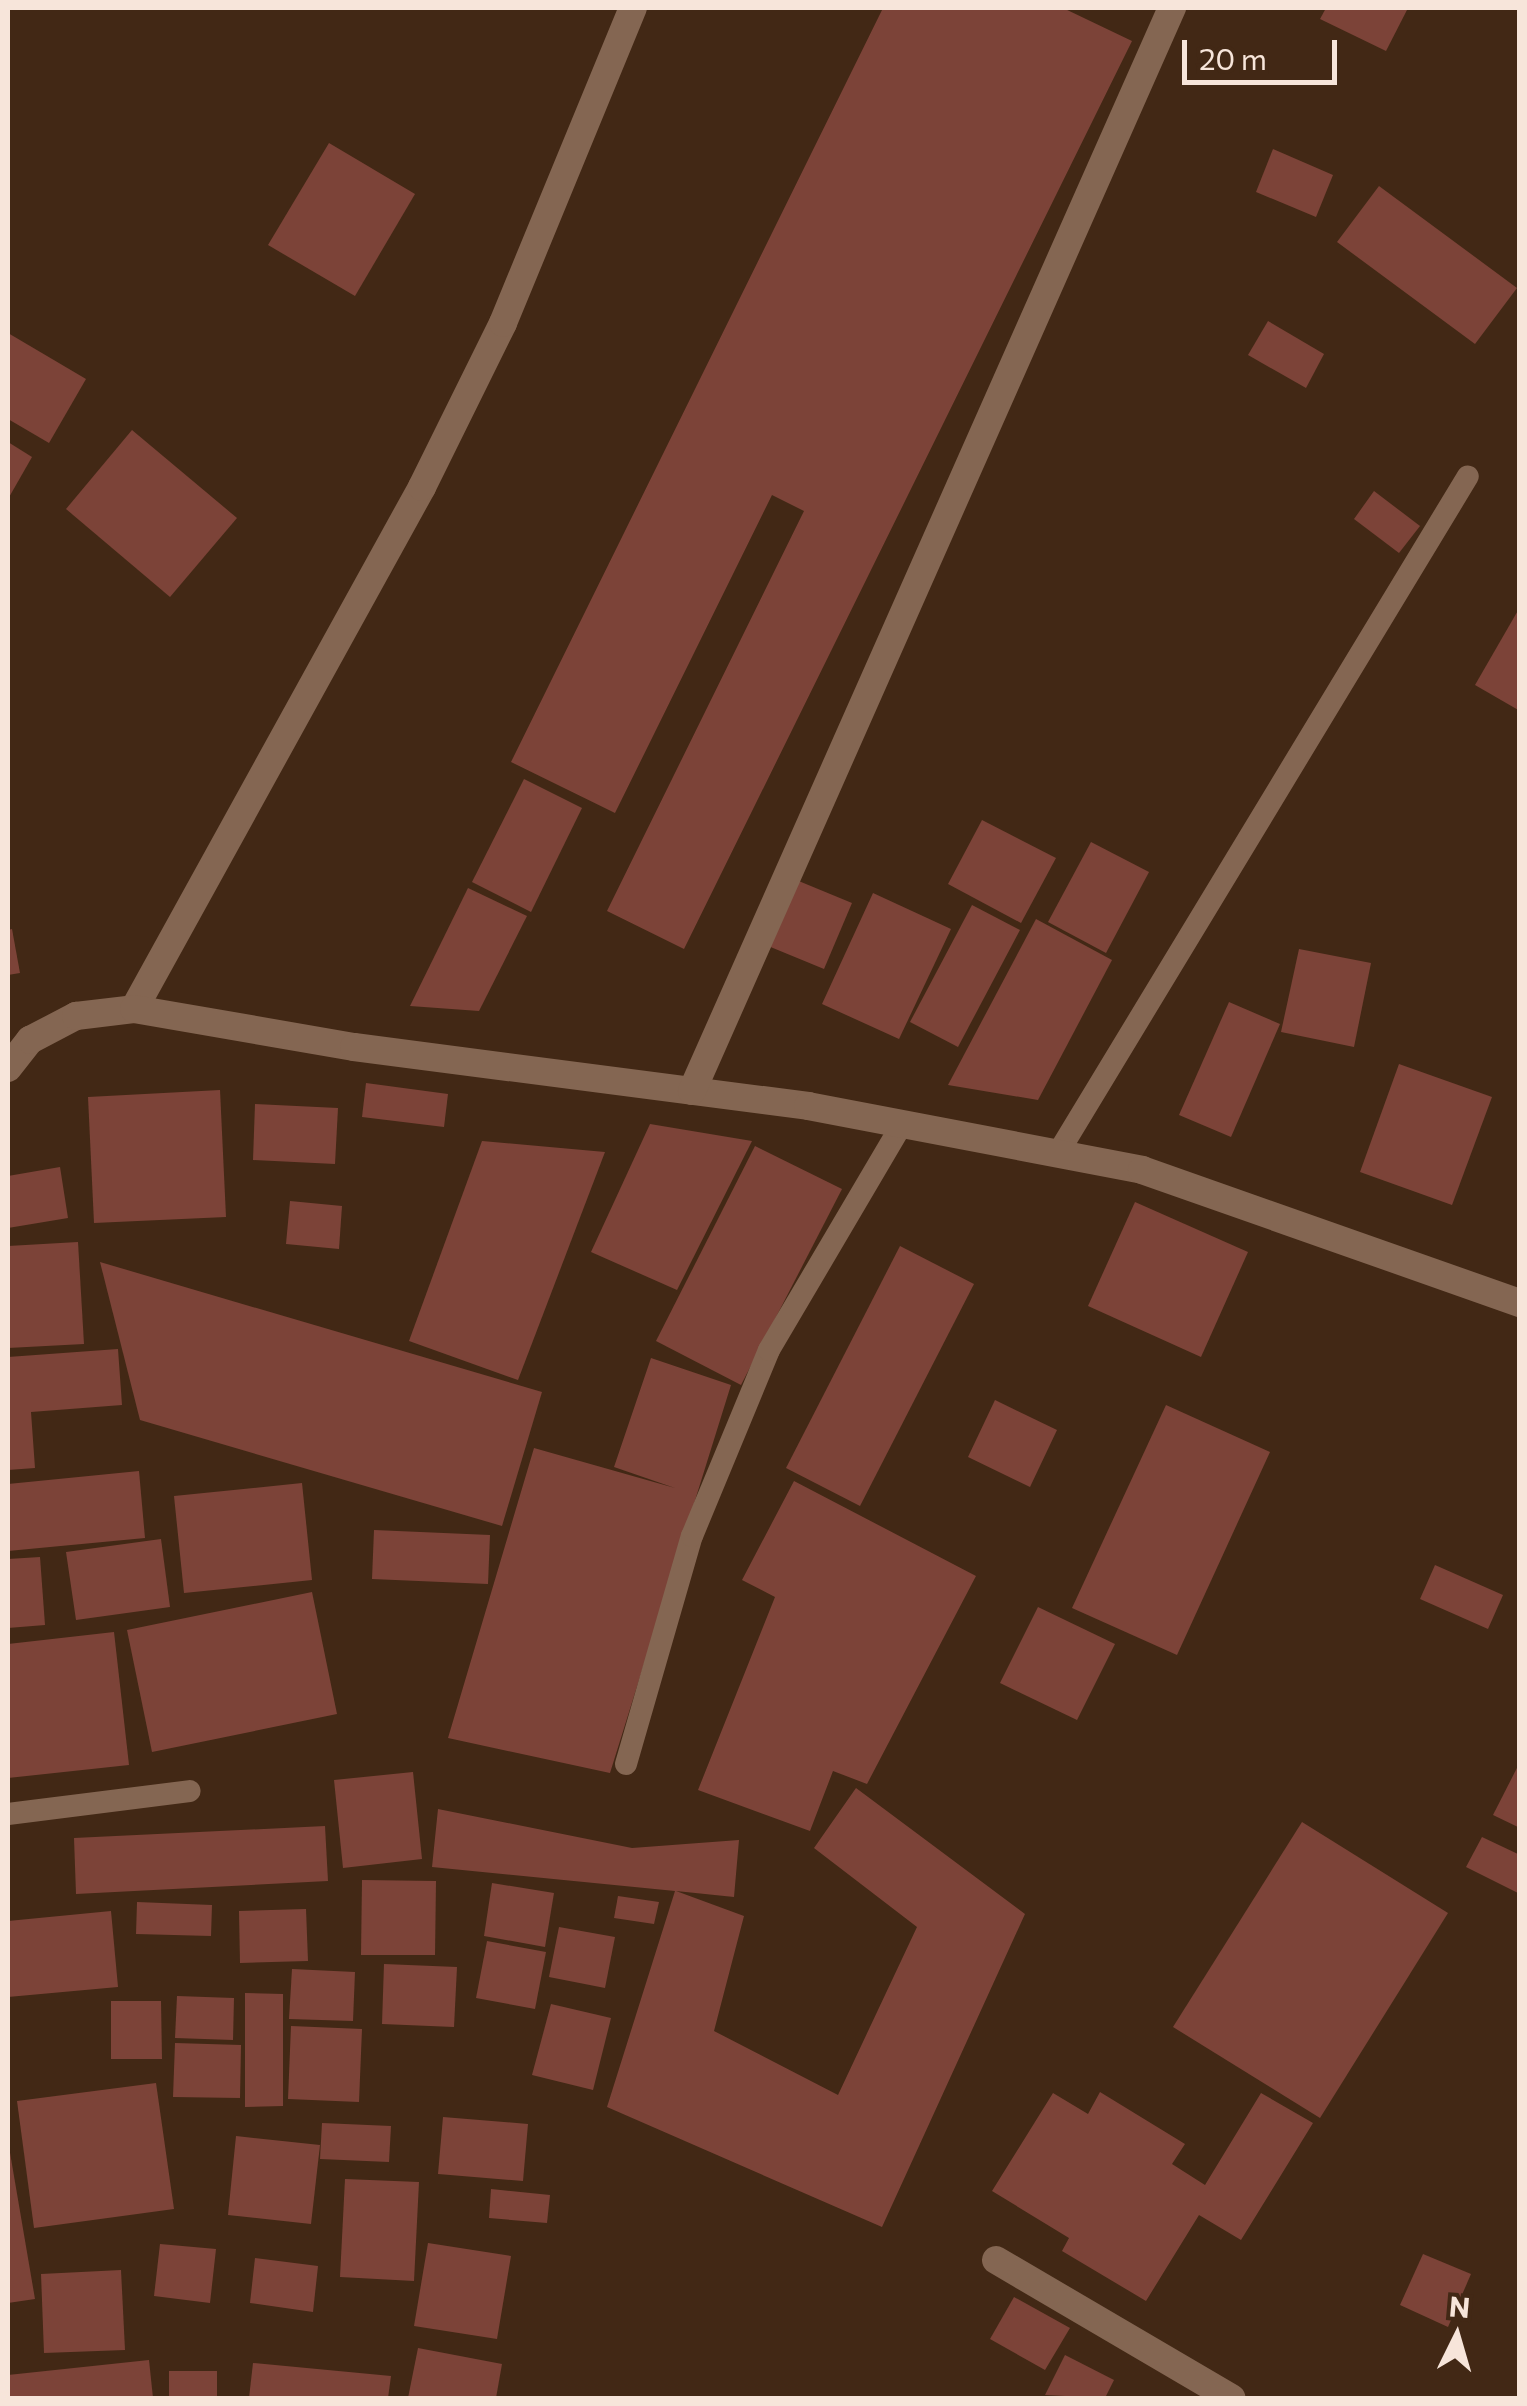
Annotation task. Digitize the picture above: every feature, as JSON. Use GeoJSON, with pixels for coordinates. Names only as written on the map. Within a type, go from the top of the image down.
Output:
{"type":"FeatureCollection","features":[{"type":"Feature","properties":{"kind":"street"},"geometry":{"type":"LineString","coordinates":[[134,1009],[438,454],[503,322],[633,8]]}},
{"type":"Feature","properties":{"kind":"street"},"geometry":{"type":"LineString","coordinates":[[692,1091],[1172,8]]}},
{"type":"Feature","properties":{"kind":"street"},"geometry":{"type":"LineString","coordinates":[[8,1068],[30,1040],[76,1016],[134,1009],[354,1047],[692,1091],[902,1124],[1142,1170],[1520,1303]]}},
{"type":"Feature","properties":{"kind":"street"},"geometry":{"type":"LineString","coordinates":[[996,2260],[1231,2398]]}},
{"type":"Feature","properties":{"kind":"lane"},"geometry":{"type":"LineString","coordinates":[[1058,1153],[1468,476]]}},
{"type":"Feature","properties":{"kind":"lane"},"geometry":{"type":"LineString","coordinates":[[626,1764],[692,1536],[769,1350],[902,1124]]}},
{"type":"Feature","properties":{"kind":"lane"},"geometry":{"type":"LineString","coordinates":[[8,1814],[190,1791]]}},
{"type":"Feature","properties":{"kind":"building"},"geometry":{"type":"Polygon","coordinates":[[[883,8],[1063,8],[1132,41],[684,949],[607,911],[804,511],[772,495],[615,813],[511,762],[883,8]]]}},
{"type":"Feature","properties":{"kind":"building"},"geometry":{"type":"Polygon","coordinates":[[[1326,8],[1408,8],[1386,51],[1320,19],[1326,8]]]}},
{"type":"Feature","properties":{"kind":"building"},"geometry":{"type":"Polygon","coordinates":[[[329,143],[415,194],[355,296],[268,245],[329,143]]]}},
{"type":"Feature","properties":{"kind":"building"},"geometry":{"type":"Polygon","coordinates":[[[1273,149],[1333,175],[1316,217],[1256,192],[1273,149]]]}},
{"type":"Feature","properties":{"kind":"building"},"geometry":{"type":"Polygon","coordinates":[[[1379,186],[1517,288],[1475,344],[1337,242],[1379,186]]]}},
{"type":"Feature","properties":{"kind":"building"},"geometry":{"type":"Polygon","coordinates":[[[1268,321],[1324,354],[1306,388],[1248,355],[1268,321]]]}},
{"type":"Feature","properties":{"kind":"building"},"geometry":{"type":"Polygon","coordinates":[[[8,333],[86,379],[49,443],[8,419],[8,333]]]}},
{"type":"Feature","properties":{"kind":"building"},"geometry":{"type":"Polygon","coordinates":[[[132,430],[237,518],[170,597],[66,509],[132,430]]]}},
{"type":"Feature","properties":{"kind":"building"},"geometry":{"type":"Polygon","coordinates":[[[8,442],[32,457],[8,499],[8,442]]]}},
{"type":"Feature","properties":{"kind":"building"},"geometry":{"type":"Polygon","coordinates":[[[1374,491],[1420,526],[1399,553],[1354,519],[1374,491]]]}},
{"type":"Feature","properties":{"kind":"building"},"geometry":{"type":"Polygon","coordinates":[[[1520,607],[1520,711],[1475,685],[1520,607]]]}},
{"type":"Feature","properties":{"kind":"building"},"geometry":{"type":"Polygon","coordinates":[[[524,779],[582,808],[531,912],[472,882],[524,779]]]}},
{"type":"Feature","properties":{"kind":"building"},"geometry":{"type":"Polygon","coordinates":[[[982,820],[1056,858],[1021,923],[948,884],[982,820]]]}},
{"type":"Feature","properties":{"kind":"building"},"geometry":{"type":"Polygon","coordinates":[[[1091,842],[1149,872],[1106,953],[1048,922],[1091,842]]]}},
{"type":"Feature","properties":{"kind":"building"},"geometry":{"type":"Polygon","coordinates":[[[789,877],[852,903],[824,969],[761,943],[789,877]]]}},
{"type":"Feature","properties":{"kind":"building"},"geometry":{"type":"Polygon","coordinates":[[[468,888],[527,916],[479,1011],[410,1006],[468,888]]]}},
{"type":"Feature","properties":{"kind":"building"},"geometry":{"type":"Polygon","coordinates":[[[873,893],[951,929],[899,1039],[822,1004],[873,893]]]}},
{"type":"Feature","properties":{"kind":"building"},"geometry":{"type":"Polygon","coordinates":[[[972,905],[1020,930],[958,1047],[910,1022],[972,905]]]}},
{"type":"Feature","properties":{"kind":"building"},"geometry":{"type":"Polygon","coordinates":[[[1036,919],[1112,960],[1038,1100],[948,1085],[1036,919]]]}},
{"type":"Feature","properties":{"kind":"building"},"geometry":{"type":"Polygon","coordinates":[[[12,929],[20,973],[8,975],[8,930],[12,929]]]}},
{"type":"Feature","properties":{"kind":"building"},"geometry":{"type":"Polygon","coordinates":[[[1299,949],[1371,963],[1354,1047],[1281,1032],[1299,949]]]}},
{"type":"Feature","properties":{"kind":"building"},"geometry":{"type":"Polygon","coordinates":[[[1229,1002],[1280,1024],[1231,1137],[1179,1115],[1229,1002]]]}},
{"type":"Feature","properties":{"kind":"building"},"geometry":{"type":"Polygon","coordinates":[[[1399,1064],[1492,1097],[1452,1205],[1360,1172],[1399,1064]]]}},
{"type":"Feature","properties":{"kind":"building"},"geometry":{"type":"Polygon","coordinates":[[[366,1083],[448,1094],[444,1127],[362,1117],[366,1083]]]}},
{"type":"Feature","properties":{"kind":"building"},"geometry":{"type":"Polygon","coordinates":[[[220,1090],[226,1217],[94,1223],[88,1097],[220,1090]]]}},
{"type":"Feature","properties":{"kind":"building"},"geometry":{"type":"Polygon","coordinates":[[[255,1104],[338,1108],[335,1164],[253,1160],[255,1104]]]}},
{"type":"Feature","properties":{"kind":"building"},"geometry":{"type":"Polygon","coordinates":[[[650,1124],[752,1141],[677,1290],[591,1252],[650,1124]]]}},
{"type":"Feature","properties":{"kind":"building"},"geometry":{"type":"Polygon","coordinates":[[[482,1141],[605,1152],[518,1380],[409,1341],[482,1141]]]}},
{"type":"Feature","properties":{"kind":"building"},"geometry":{"type":"Polygon","coordinates":[[[755,1146],[842,1189],[741,1385],[656,1341],[755,1146]]]}},
{"type":"Feature","properties":{"kind":"building"},"geometry":{"type":"Polygon","coordinates":[[[60,1167],[68,1218],[8,1228],[8,1176],[60,1167]]]}},
{"type":"Feature","properties":{"kind":"building"},"geometry":{"type":"Polygon","coordinates":[[[290,1201],[342,1206],[339,1249],[286,1244],[290,1201]]]}},
{"type":"Feature","properties":{"kind":"building"},"geometry":{"type":"Polygon","coordinates":[[[1135,1202],[1248,1252],[1201,1357],[1088,1306],[1135,1202]]]}},
{"type":"Feature","properties":{"kind":"building"},"geometry":{"type":"Polygon","coordinates":[[[78,1242],[84,1344],[8,1348],[8,1246],[78,1242]]]}},
{"type":"Feature","properties":{"kind":"building"},"geometry":{"type":"Polygon","coordinates":[[[900,1246],[974,1284],[860,1506],[786,1468],[900,1246]]]}},
{"type":"Feature","properties":{"kind":"building"},"geometry":{"type":"Polygon","coordinates":[[[100,1262],[542,1392],[502,1526],[140,1420],[100,1262]]]}},
{"type":"Feature","properties":{"kind":"building"},"geometry":{"type":"Polygon","coordinates":[[[118,1349],[122,1405],[31,1412],[35,1468],[8,1470],[8,1357],[118,1349]]]}},
{"type":"Feature","properties":{"kind":"building"},"geometry":{"type":"Polygon","coordinates":[[[651,1358],[731,1385],[610,1773],[448,1738],[534,1448],[675,1488],[614,1467],[651,1358]]]}},
{"type":"Feature","properties":{"kind":"building"},"geometry":{"type":"Polygon","coordinates":[[[995,1400],[1057,1430],[1030,1487],[968,1457],[995,1400]]]}},
{"type":"Feature","properties":{"kind":"building"},"geometry":{"type":"Polygon","coordinates":[[[1166,1405],[1270,1452],[1177,1655],[1072,1608],[1166,1405]]]}},
{"type":"Feature","properties":{"kind":"building"},"geometry":{"type":"Polygon","coordinates":[[[139,1471],[145,1538],[8,1551],[8,1484],[139,1471]]]}},
{"type":"Feature","properties":{"kind":"building"},"geometry":{"type":"Polygon","coordinates":[[[794,1481],[976,1576],[867,1784],[833,1771],[810,1831],[698,1790],[775,1597],[742,1580],[794,1481]]]}},
{"type":"Feature","properties":{"kind":"building"},"geometry":{"type":"Polygon","coordinates":[[[302,1483],[312,1580],[184,1593],[174,1496],[302,1483]]]}},
{"type":"Feature","properties":{"kind":"building"},"geometry":{"type":"Polygon","coordinates":[[[374,1530],[490,1535],[488,1584],[372,1579],[374,1530]]]}},
{"type":"Feature","properties":{"kind":"building"},"geometry":{"type":"Polygon","coordinates":[[[161,1539],[170,1607],[76,1620],[66,1552],[161,1539]]]}},
{"type":"Feature","properties":{"kind":"building"},"geometry":{"type":"Polygon","coordinates":[[[40,1557],[45,1625],[8,1628],[8,1559],[40,1557]]]}},
{"type":"Feature","properties":{"kind":"building"},"geometry":{"type":"Polygon","coordinates":[[[1435,1565],[1503,1595],[1488,1629],[1420,1599],[1435,1565]]]}},
{"type":"Feature","properties":{"kind":"building"},"geometry":{"type":"Polygon","coordinates":[[[312,1592],[337,1714],[152,1752],[127,1630],[312,1592]]]}},
{"type":"Feature","properties":{"kind":"building"},"geometry":{"type":"Polygon","coordinates":[[[1038,1607],[1115,1644],[1077,1720],[1000,1683],[1038,1607]]]}},
{"type":"Feature","properties":{"kind":"building"},"geometry":{"type":"Polygon","coordinates":[[[114,1632],[129,1765],[8,1778],[8,1644],[114,1632]]]}},
{"type":"Feature","properties":{"kind":"building"},"geometry":{"type":"Polygon","coordinates":[[[1520,1762],[1520,1828],[1493,1815],[1520,1762]]]}},
{"type":"Feature","properties":{"kind":"building"},"geometry":{"type":"Polygon","coordinates":[[[413,1772],[422,1859],[343,1868],[334,1780],[413,1772]]]}},
{"type":"Feature","properties":{"kind":"building"},"geometry":{"type":"Polygon","coordinates":[[[856,1788],[1025,1914],[882,2227],[607,2107],[675,1891],[432,1867],[438,1809],[632,1848],[739,1840],[734,1897],[676,1891],[744,1916],[714,2031],[838,2095],[917,1927],[814,1848],[856,1788]]]}},
{"type":"Feature","properties":{"kind":"building"},"geometry":{"type":"Polygon","coordinates":[[[1302,1822],[1448,1913],[1320,2118],[1173,2027],[1302,1822]]]}},
{"type":"Feature","properties":{"kind":"building"},"geometry":{"type":"Polygon","coordinates":[[[325,1826],[328,1881],[76,1894],[74,1838],[325,1826]]]}},
{"type":"Feature","properties":{"kind":"building"},"geometry":{"type":"Polygon","coordinates":[[[1482,1837],[1520,1855],[1520,1894],[1466,1867],[1482,1837]]]}},
{"type":"Feature","properties":{"kind":"building"},"geometry":{"type":"Polygon","coordinates":[[[362,1880],[436,1881],[435,1955],[361,1955],[362,1880]]]}},
{"type":"Feature","properties":{"kind":"building"},"geometry":{"type":"Polygon","coordinates":[[[492,1883],[554,1893],[545,1947],[484,1936],[492,1883]]]}},
{"type":"Feature","properties":{"kind":"building"},"geometry":{"type":"Polygon","coordinates":[[[618,1896],[659,1902],[654,1924],[614,1918],[618,1896]]]}},
{"type":"Feature","properties":{"kind":"building"},"geometry":{"type":"Polygon","coordinates":[[[137,1902],[212,1905],[211,1936],[136,1934],[137,1902]]]}},
{"type":"Feature","properties":{"kind":"building"},"geometry":{"type":"Polygon","coordinates":[[[306,1909],[308,1961],[240,1963],[239,1911],[306,1909]]]}},
{"type":"Feature","properties":{"kind":"building"},"geometry":{"type":"Polygon","coordinates":[[[111,1911],[118,1987],[8,1997],[8,1921],[111,1911]]]}},
{"type":"Feature","properties":{"kind":"building"},"geometry":{"type":"Polygon","coordinates":[[[559,1927],[615,1937],[605,1988],[549,1977],[559,1927]]]}},
{"type":"Feature","properties":{"kind":"building"},"geometry":{"type":"Polygon","coordinates":[[[487,1941],[546,1952],[535,2009],[476,1998],[487,1941]]]}},
{"type":"Feature","properties":{"kind":"building"},"geometry":{"type":"Polygon","coordinates":[[[384,1964],[457,1967],[454,2027],[382,2024],[384,1964]]]}},
{"type":"Feature","properties":{"kind":"building"},"geometry":{"type":"Polygon","coordinates":[[[292,1969],[355,1972],[353,2021],[289,2019],[292,1969]]]}},
{"type":"Feature","properties":{"kind":"building"},"geometry":{"type":"Polygon","coordinates":[[[245,1993],[283,1994],[283,2106],[245,2107],[245,1993]]]}},
{"type":"Feature","properties":{"kind":"building"},"geometry":{"type":"Polygon","coordinates":[[[177,1996],[234,1998],[233,2040],[175,2038],[177,1996]]]}},
{"type":"Feature","properties":{"kind":"building"},"geometry":{"type":"Polygon","coordinates":[[[111,2001],[161,2001],[162,2059],[111,2059],[111,2001]]]}},
{"type":"Feature","properties":{"kind":"building"},"geometry":{"type":"Polygon","coordinates":[[[551,2004],[611,2018],[593,2090],[532,2075],[551,2004]]]}},
{"type":"Feature","properties":{"kind":"building"},"geometry":{"type":"Polygon","coordinates":[[[291,2026],[362,2029],[359,2102],[288,2099],[291,2026]]]}},
{"type":"Feature","properties":{"kind":"building"},"geometry":{"type":"Polygon","coordinates":[[[175,2043],[241,2045],[240,2098],[173,2097],[175,2043]]]}},
{"type":"Feature","properties":{"kind":"building"},"geometry":{"type":"Polygon","coordinates":[[[156,2083],[174,2209],[34,2228],[17,2101],[156,2083]]]}},
{"type":"Feature","properties":{"kind":"building"},"geometry":{"type":"Polygon","coordinates":[[[1100,2092],[1185,2144],[1172,2164],[1205,2185],[1261,2093],[1313,2123],[1241,2240],[1199,2215],[1146,2301],[1062,2251],[1069,2238],[992,2191],[1053,2093],[1088,2114],[1100,2092]]]}},
{"type":"Feature","properties":{"kind":"building"},"geometry":{"type":"Polygon","coordinates":[[[443,2117],[528,2124],[523,2181],[438,2174],[443,2117]]]}},
{"type":"Feature","properties":{"kind":"building"},"geometry":{"type":"Polygon","coordinates":[[[322,2123],[391,2126],[389,2162],[320,2159],[322,2123]]]}},
{"type":"Feature","properties":{"kind":"building"},"geometry":{"type":"Polygon","coordinates":[[[236,2136],[320,2145],[311,2224],[228,2215],[236,2136]]]}},
{"type":"Feature","properties":{"kind":"building"},"geometry":{"type":"Polygon","coordinates":[[[8,2141],[35,2299],[8,2303],[8,2141]]]}},
{"type":"Feature","properties":{"kind":"building"},"geometry":{"type":"Polygon","coordinates":[[[345,2179],[419,2182],[414,2281],[340,2277],[345,2179]]]}},
{"type":"Feature","properties":{"kind":"building"},"geometry":{"type":"Polygon","coordinates":[[[491,2189],[550,2195],[547,2223],[489,2218],[491,2189]]]}},
{"type":"Feature","properties":{"kind":"building"},"geometry":{"type":"Polygon","coordinates":[[[428,2243],[511,2256],[497,2339],[414,2326],[428,2243]]]}},
{"type":"Feature","properties":{"kind":"building"},"geometry":{"type":"Polygon","coordinates":[[[160,2244],[216,2249],[210,2303],[154,2296],[160,2244]]]}},
{"type":"Feature","properties":{"kind":"building"},"geometry":{"type":"Polygon","coordinates":[[[1423,2254],[1471,2274],[1448,2327],[1400,2305],[1423,2254]]]}},
{"type":"Feature","properties":{"kind":"building"},"geometry":{"type":"Polygon","coordinates":[[[255,2258],[318,2266],[313,2312],[250,2303],[255,2258]]]}},
{"type":"Feature","properties":{"kind":"building"},"geometry":{"type":"Polygon","coordinates":[[[121,2270],[125,2350],[44,2353],[41,2274],[121,2270]]]}},
{"type":"Feature","properties":{"kind":"building"},"geometry":{"type":"Polygon","coordinates":[[[1014,2297],[1070,2328],[1045,2370],[990,2339],[1014,2297]]]}},
{"type":"Feature","properties":{"kind":"building"},"geometry":{"type":"Polygon","coordinates":[[[418,2348],[502,2364],[496,2398],[408,2398],[418,2348]]]}},
{"type":"Feature","properties":{"kind":"building"},"geometry":{"type":"Polygon","coordinates":[[[1065,2355],[1114,2380],[1105,2398],[1045,2395],[1065,2355]]]}},
{"type":"Feature","properties":{"kind":"building"},"geometry":{"type":"Polygon","coordinates":[[[149,2360],[153,2398],[8,2398],[8,2375],[149,2360]]]}},
{"type":"Feature","properties":{"kind":"building"},"geometry":{"type":"Polygon","coordinates":[[[253,2363],[391,2376],[388,2398],[249,2398],[253,2363]]]}},
{"type":"Feature","properties":{"kind":"building"},"geometry":{"type":"Polygon","coordinates":[[[169,2371],[217,2371],[217,2398],[169,2398],[169,2371]]]}}]}
